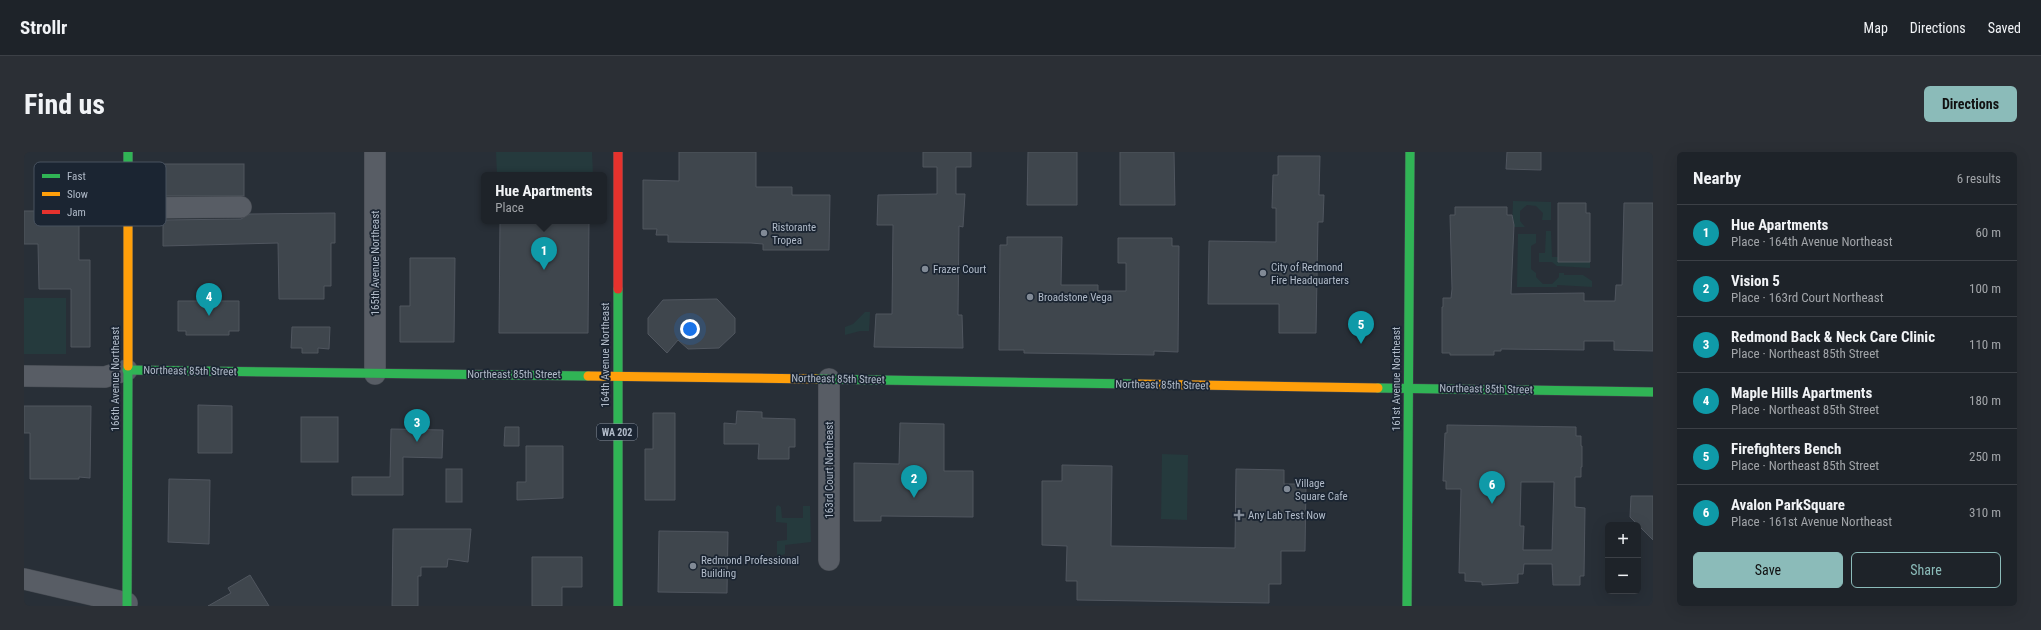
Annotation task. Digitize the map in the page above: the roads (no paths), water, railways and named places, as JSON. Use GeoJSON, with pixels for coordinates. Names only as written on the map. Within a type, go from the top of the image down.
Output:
{"type":"FeatureCollection","features":[{"type":"Feature","properties":{"kind":"street","name":"166th Avenue Northeast"},"geometry":{"type":"LineString","coordinates":[[128,152],[128,162]]}},
{"type":"Feature","properties":{"kind":"street","name":"165th Avenue Northeast"},"geometry":{"type":"LineString","coordinates":[[375,152],[375,374]]}},
{"type":"Feature","properties":{"kind":"street","name":"164th Avenue Northeast"},"geometry":{"type":"LineString","coordinates":[[618,152],[618,606]]}},
{"type":"Feature","properties":{"kind":"street","name":"161st Avenue Northeast"},"geometry":{"type":"LineString","coordinates":[[1407,606],[1410,152]]}},
{"type":"Feature","properties":{"kind":"street"},"geometry":{"type":"LineString","coordinates":[[166,208],[241,207]]}},
{"type":"Feature","properties":{"kind":"street","name":"166th Avenue Northeast"},"geometry":{"type":"LineString","coordinates":[[127,226],[127,604]]}},
{"type":"Feature","properties":{"kind":"street","name":"Northeast 85th Street"},"geometry":{"type":"LineString","coordinates":[[24,376],[105,377],[127,370],[1653,392]]}},
{"type":"Feature","properties":{"kind":"street","name":"163rd Court Northeast"},"geometry":{"type":"LineString","coordinates":[[829,379],[829,560]]}},
{"type":"Feature","properties":{"kind":"street"},"geometry":{"type":"LineString","coordinates":[[24,579],[127,604]]}},
{"type":"Feature","properties":{"kind":"place","name":"Ristorante Tropea"},"geometry":{"type":"Point","coordinates":[764,233]}},
{"type":"Feature","properties":{"kind":"place","name":"Frazer Court"},"geometry":{"type":"Point","coordinates":[925,269]}},
{"type":"Feature","properties":{"kind":"place","name":"Hue Apartments"},"geometry":{"type":"Point","coordinates":[544,270]}},
{"type":"Feature","properties":{"kind":"place","name":"City of Redmond Fire Headquarters"},"geometry":{"type":"Point","coordinates":[1263,273]}},
{"type":"Feature","properties":{"kind":"place","name":"Broadstone Vega"},"geometry":{"type":"Point","coordinates":[1030,297]}},
{"type":"Feature","properties":{"kind":"place","name":"Maple Hills Apartments"},"geometry":{"type":"Point","coordinates":[209,316]}},
{"type":"Feature","properties":{"kind":"place","name":"Firefighters Bench"},"geometry":{"type":"Point","coordinates":[1361,344]}},
{"type":"Feature","properties":{"kind":"place","name":"Redmond Back & Neck Care Clinic"},"geometry":{"type":"Point","coordinates":[417,442]}},
{"type":"Feature","properties":{"kind":"place","name":"Village Square Cafe"},"geometry":{"type":"Point","coordinates":[1287,489]}},
{"type":"Feature","properties":{"kind":"place","name":"Vision 5"},"geometry":{"type":"Point","coordinates":[914,498]}},
{"type":"Feature","properties":{"kind":"place","name":"Avalon ParkSquare"},"geometry":{"type":"Point","coordinates":[1492,504]}},
{"type":"Feature","properties":{"kind":"place","name":"Any Lab Test Now"},"geometry":{"type":"Point","coordinates":[1239,515]}},
{"type":"Feature","properties":{"kind":"place","name":"Redmond Professional Building"},"geometry":{"type":"Point","coordinates":[693,566]}}]}
